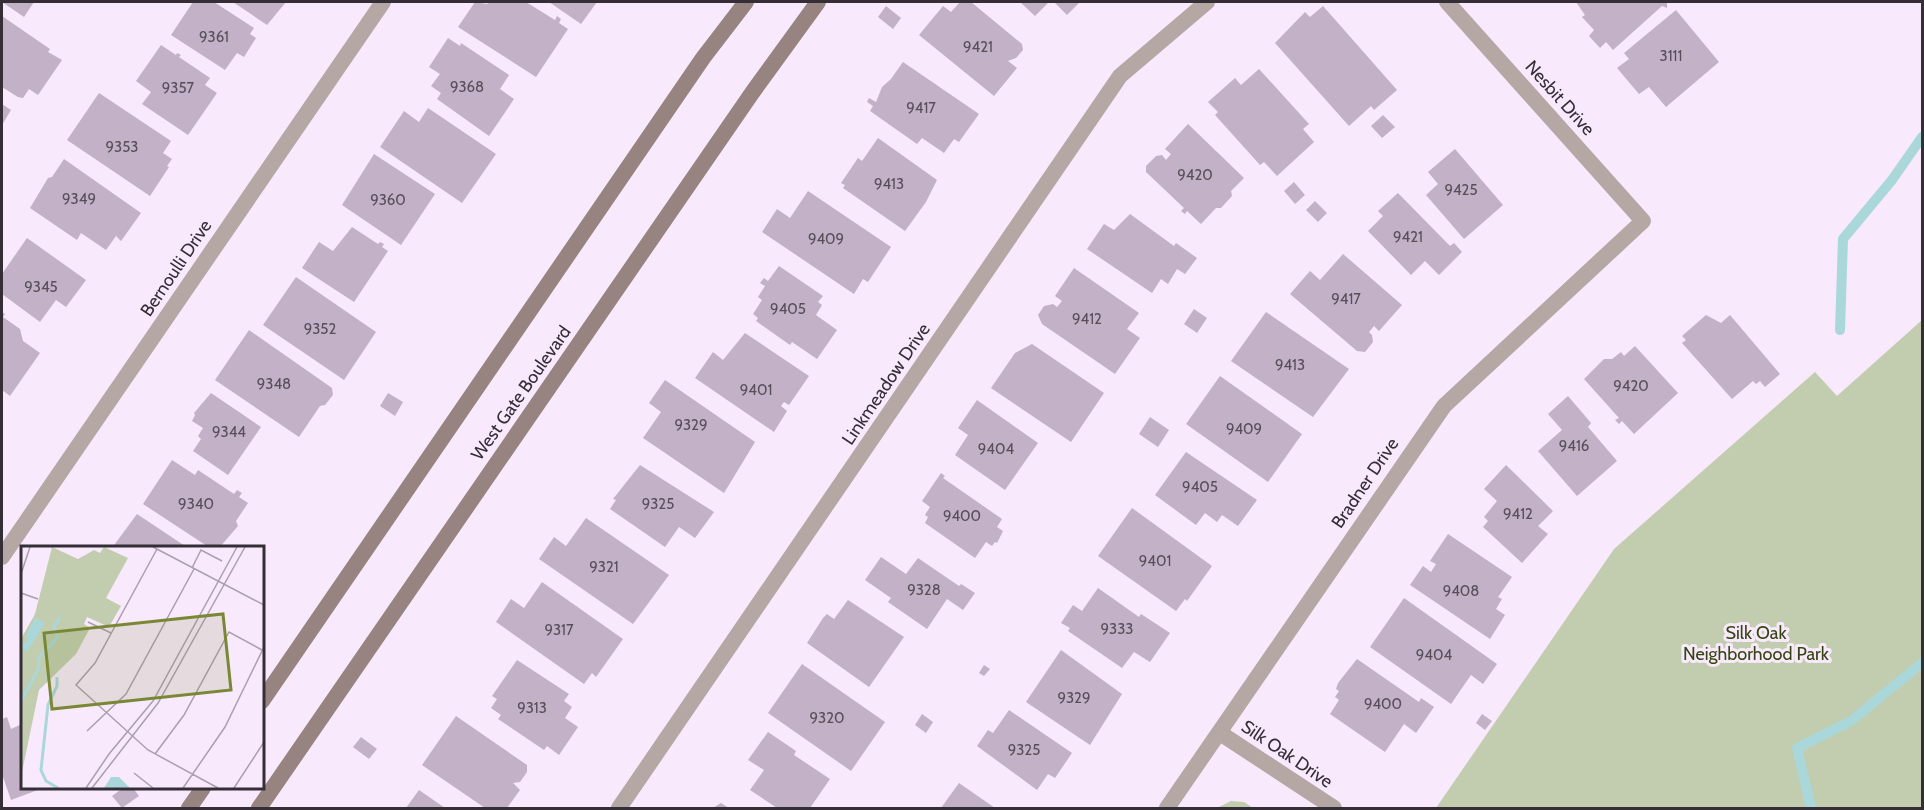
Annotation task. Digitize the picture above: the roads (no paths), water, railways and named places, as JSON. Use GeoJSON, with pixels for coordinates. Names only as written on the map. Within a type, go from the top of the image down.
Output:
{"type":"FeatureCollection","features":[{"type":"Feature","properties":{"kind":"main road"},"geometry":{"type":"LineString","coordinates":[[264,698],[704,58],[746,2]]}},
{"type":"Feature","properties":{"kind":"main road","name":"West Gate Boulevard"},"geometry":{"type":"LineString","coordinates":[[259,808],[752,93],[818,2]]}},
{"type":"Feature","properties":{"kind":"main road"},"geometry":{"type":"LineString","coordinates":[[189,808],[202,789]]}},
{"type":"Feature","properties":{"kind":"street","name":"Bernoulli Drive"},"geometry":{"type":"LineString","coordinates":[[2,557],[383,2]]}},
{"type":"Feature","properties":{"kind":"street","name":"Linkmeadow Drive"},"geometry":{"type":"LineString","coordinates":[[619,808],[1120,76],[1207,2]]}},
{"type":"Feature","properties":{"kind":"street","name":"Nesbit Drive"},"geometry":{"type":"LineString","coordinates":[[1447,2],[1643,221]]}},
{"type":"Feature","properties":{"kind":"street","name":"Bradner Drive"},"geometry":{"type":"LineString","coordinates":[[1167,808],[1444,405],[1643,221]]}},
{"type":"Feature","properties":{"kind":"street","name":"Silk Oak Drive"},"geometry":{"type":"LineString","coordinates":[[1220,733],[1334,808]]}},
{"type":"Feature","properties":{"kind":"waterway"},"geometry":{"type":"LineString","coordinates":[[1840,330],[1843,239],[1892,180],[1922,137]]}},
{"type":"Feature","properties":{"kind":"waterway"},"geometry":{"type":"LineString","coordinates":[[1811,808],[1797,748],[1851,721],[1922,663]]}},
{"type":"Feature","properties":{"kind":"park label","name":"Silk Oak Neighborhood Park"},"geometry":{"type":"Point","coordinates":[1756,643]}}]}
